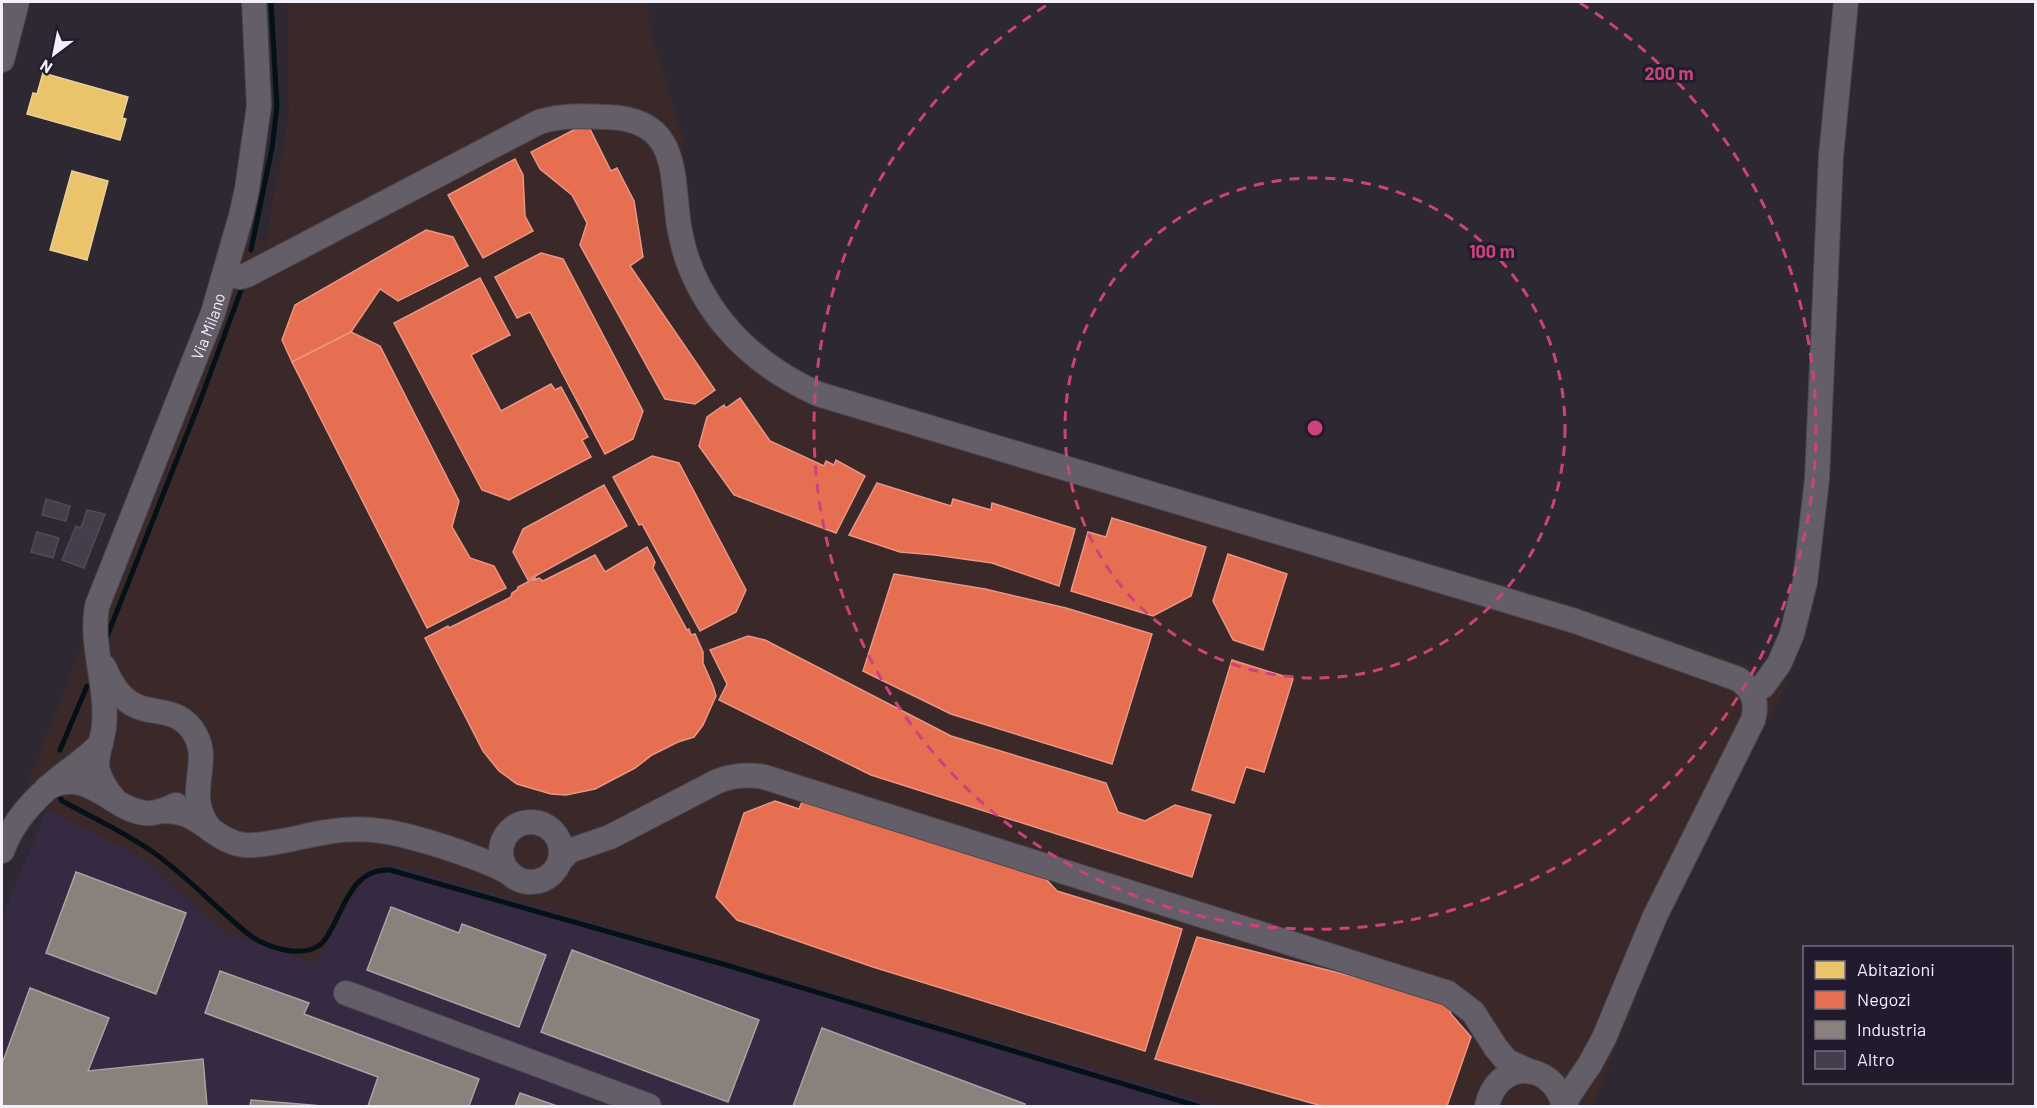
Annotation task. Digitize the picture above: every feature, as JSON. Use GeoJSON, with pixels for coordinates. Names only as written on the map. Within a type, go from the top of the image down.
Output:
{"type":"FeatureCollection","features":[{"type":"Feature","properties":{"kind":"street"},"geometry":{"type":"LineString","coordinates":[[2,60],[17,2]]}},
{"type":"Feature","properties":{"kind":"street","name":"Via Milano"},"geometry":{"type":"LineString","coordinates":[[95,636],[94,622],[97,606],[213,313],[247,189],[259,106],[254,2]]}},
{"type":"Feature","properties":{"kind":"street"},"geometry":{"type":"LineString","coordinates":[[1752,692],[1763,686],[1779,664],[1792,634],[1805,582],[1817,479],[1831,156],[1846,2]]}},
{"type":"Feature","properties":{"kind":"street"},"geometry":{"type":"LineString","coordinates":[[225,273],[247,275],[540,122],[567,116],[623,117],[634,120],[655,133],[669,154],[684,248],[692,273],[705,299],[738,341],[758,359],[797,385],[830,398],[1575,621],[1738,679],[1752,692],[1755,701],[1754,720],[1655,916],[1596,1053],[1564,1106]]}},
{"type":"Feature","properties":{"kind":"street"},"geometry":{"type":"LineString","coordinates":[[95,636],[100,656],[115,689],[134,705],[145,709]]}},
{"type":"Feature","properties":{"kind":"street"},"geometry":{"type":"LineString","coordinates":[[95,636],[105,709],[102,739],[98,752],[98,770],[104,786],[114,800]]}},
{"type":"Feature","properties":{"kind":"street"},"geometry":{"type":"LineString","coordinates":[[2,851],[12,828],[23,812],[47,788],[83,762],[114,722],[128,713],[145,709],[162,710],[178,717],[191,728],[199,744],[202,761],[197,802],[204,821],[213,832]]}},
{"type":"Feature","properties":{"kind":"street"},"geometry":{"type":"LineString","coordinates":[[47,788],[66,782],[78,783],[101,791],[128,809],[145,813],[162,811],[183,813],[223,839],[246,845],[329,831],[366,829],[403,834],[492,863],[520,880],[529,882],[548,877],[569,850],[610,837],[729,777],[753,775],[764,777],[1448,993],[1473,1012],[1496,1048],[1508,1061],[1553,1082],[1561,1093],[1564,1106]]}},
{"type":"Feature","properties":{"kind":"street"},"geometry":{"type":"LineString","coordinates":[[162,811],[178,804],[191,793],[199,778]]}},
{"type":"Feature","properties":{"kind":"street"},"geometry":{"type":"LineString","coordinates":[[471,856],[488,856],[502,845],[510,830],[528,822],[547,827],[575,843],[591,843]]}},
{"type":"Feature","properties":{"kind":"street"},"geometry":{"type":"LineString","coordinates":[[555,833],[561,852],[560,861]]}},
{"type":"Feature","properties":{"kind":"street"},"geometry":{"type":"LineString","coordinates":[[502,845],[502,858],[511,874]]}},
{"type":"Feature","properties":{"kind":"street"},"geometry":{"type":"LineString","coordinates":[[346,993],[649,1107]]}},
{"type":"Feature","properties":{"kind":"street"},"geometry":{"type":"LineString","coordinates":[[1482,1024],[1490,1054],[1488,1101]]}},
{"type":"Feature","properties":{"kind":"street"},"geometry":{"type":"LineString","coordinates":[[1488,1101],[1496,1085],[1505,1077],[1516,1072],[1557,1077],[1567,1075],[1585,1066],[1596,1053]]}},
{"type":"Feature","properties":{"kind":"shaded area"},"geometry":{"type":"Polygon","coordinates":[[[288,2],[649,2],[649,25],[683,139],[686,193],[694,237],[708,278],[726,311],[753,342],[790,369],[827,384],[1571,604],[1788,680],[1671,913],[1593,1106],[1219,1106],[395,865],[371,871],[354,894],[316,963],[220,930],[150,862],[22,798],[133,515],[241,216],[265,245],[289,114],[288,2]]]}},
{"type":"Feature","properties":{"kind":"shaded area"},"geometry":{"type":"Polygon","coordinates":[[[47,809],[150,862],[220,930],[315,963],[354,894],[371,871],[395,865],[1220,1106],[2,1106],[2,917],[47,809]]]}},
{"type":"Feature","properties":{"kind":"building: Abitazioni"},"geometry":{"type":"Polygon","coordinates":[[[43,73],[128,97],[122,118],[126,119],[120,140],[27,114],[33,93],[37,94],[43,73]]]}},
{"type":"Feature","properties":{"kind":"building: Abitazioni"},"geometry":{"type":"Polygon","coordinates":[[[72,171],[108,181],[87,260],[50,250],[72,171]]]}},
{"type":"Feature","properties":{"kind":"building: Negozi"},"geometry":{"type":"Polygon","coordinates":[[[587,123],[611,171],[617,168],[634,201],[643,257],[630,266],[715,390],[695,404],[665,399],[580,245],[587,223],[572,195],[540,169],[531,152],[587,123]]]}},
{"type":"Feature","properties":{"kind":"building: Negozi"},"geometry":{"type":"Polygon","coordinates":[[[515,159],[523,175],[525,216],[533,231],[483,258],[448,195],[515,159]]]}},
{"type":"Feature","properties":{"kind":"building: Negozi"},"geometry":{"type":"Polygon","coordinates":[[[426,230],[453,237],[468,266],[398,301],[380,289],[351,332],[292,362],[282,340],[295,305],[426,230]]]}},
{"type":"Feature","properties":{"kind":"building: Negozi"},"geometry":{"type":"Polygon","coordinates":[[[541,253],[563,259],[643,411],[633,439],[605,454],[530,312],[517,318],[495,277],[541,253]]]}},
{"type":"Feature","properties":{"kind":"building: Negozi"},"geometry":{"type":"Polygon","coordinates":[[[480,278],[510,335],[471,355],[501,411],[551,384],[555,390],[561,387],[588,437],[582,440],[591,457],[509,500],[482,490],[394,323],[480,278]]]}},
{"type":"Feature","properties":{"kind":"building: Negozi"},"geometry":{"type":"Polygon","coordinates":[[[351,332],[380,346],[459,501],[452,527],[470,558],[494,566],[506,588],[427,628],[292,362],[351,332]]]}},
{"type":"Feature","properties":{"kind":"building: Negozi"},"geometry":{"type":"Polygon","coordinates":[[[740,398],[770,441],[824,466],[826,461],[834,465],[836,460],[865,476],[836,533],[734,495],[699,446],[707,417],[724,405],[726,408],[740,398]]]}},
{"type":"Feature","properties":{"kind":"building: Negozi"},"geometry":{"type":"Polygon","coordinates":[[[652,456],[679,463],[746,590],[736,612],[700,631],[642,524],[639,525],[613,477],[652,456]]]}},
{"type":"Feature","properties":{"kind":"building: Negozi"},"geometry":{"type":"Polygon","coordinates":[[[877,483],[951,506],[953,499],[991,510],[992,503],[1075,529],[1059,586],[992,563],[900,552],[849,535],[877,483]]]}},
{"type":"Feature","properties":{"kind":"building: Negozi"},"geometry":{"type":"Polygon","coordinates":[[[604,485],[627,526],[528,580],[513,552],[523,529],[604,485]]]}},
{"type":"Feature","properties":{"kind":"building: Negozi"},"geometry":{"type":"Polygon","coordinates":[[[1112,518],[1206,547],[1191,596],[1153,616],[1071,591],[1088,532],[1106,537],[1112,518]]]}},
{"type":"Feature","properties":{"kind":"building: Negozi"},"geometry":{"type":"Polygon","coordinates":[[[647,547],[655,562],[653,568],[687,630],[689,629],[691,635],[695,634],[703,652],[703,663],[716,696],[703,725],[694,737],[652,755],[635,768],[595,789],[566,795],[551,794],[517,784],[499,771],[483,751],[425,638],[511,597],[518,587],[535,578],[534,580],[539,578],[543,581],[595,555],[605,572],[647,547]]]}},
{"type":"Feature","properties":{"kind":"building: Negozi"},"geometry":{"type":"Polygon","coordinates":[[[1228,554],[1287,574],[1263,650],[1233,640],[1213,601],[1228,554]]]}},
{"type":"Feature","properties":{"kind":"building: Negozi"},"geometry":{"type":"Polygon","coordinates":[[[894,574],[985,589],[1066,608],[1152,634],[1112,764],[951,714],[863,671],[894,574]]]}},
{"type":"Feature","properties":{"kind":"building: Negozi"},"geometry":{"type":"Polygon","coordinates":[[[748,636],[765,640],[951,736],[1106,783],[1118,812],[1145,821],[1175,805],[1211,815],[1192,877],[871,775],[719,700],[727,684],[710,650],[748,636]]]}},
{"type":"Feature","properties":{"kind":"building: Negozi"},"geometry":{"type":"Polygon","coordinates":[[[1232,660],[1293,679],[1264,772],[1246,767],[1234,803],[1192,790],[1232,660]]]}},
{"type":"Feature","properties":{"kind":"building: Negozi"},"geometry":{"type":"Polygon","coordinates":[[[775,801],[799,809],[802,802],[1044,877],[1057,891],[1182,929],[1145,1051],[873,967],[737,920],[716,897],[744,813],[775,801]]]}},
{"type":"Feature","properties":{"kind":"building: Negozi"},"geometry":{"type":"Polygon","coordinates":[[[1197,937],[1446,1000],[1451,1014],[1471,1037],[1447,1106],[1322,1106],[1155,1059],[1197,937]]]}},
{"type":"Feature","properties":{"kind":"building: Industria"},"geometry":{"type":"Polygon","coordinates":[[[76,872],[186,913],[156,994],[46,953],[76,872]]]}},
{"type":"Feature","properties":{"kind":"building: Industria"},"geometry":{"type":"Polygon","coordinates":[[[391,907],[459,933],[462,924],[546,955],[519,1027],[367,970],[391,907]]]}},
{"type":"Feature","properties":{"kind":"building: Industria"},"geometry":{"type":"Polygon","coordinates":[[[572,950],[759,1020],[728,1102],[541,1032],[572,950]]]}},
{"type":"Feature","properties":{"kind":"building: Industria"},"geometry":{"type":"Polygon","coordinates":[[[220,971],[309,1003],[304,1014],[479,1079],[469,1106],[368,1106],[378,1077],[205,1013],[220,971]]]}},
{"type":"Feature","properties":{"kind":"building: Industria"},"geometry":{"type":"Polygon","coordinates":[[[30,988],[109,1018],[88,1071],[203,1059],[207,1106],[2,1106],[2,1064],[30,988]]]}},
{"type":"Feature","properties":{"kind":"building: Industria"},"geometry":{"type":"Polygon","coordinates":[[[822,1028],[1025,1104],[1025,1106],[793,1106],[822,1028]]]}},
{"type":"Feature","properties":{"kind":"building: Industria"},"geometry":{"type":"Polygon","coordinates":[[[520,1093],[557,1106],[515,1106],[520,1093]]]}},
{"type":"Feature","properties":{"kind":"building: Industria"},"geometry":{"type":"Polygon","coordinates":[[[251,1100],[323,1106],[250,1106],[251,1100]]]}},
{"type":"Feature","properties":{"kind":"building: Altro"},"geometry":{"type":"Polygon","coordinates":[[[46,499],[70,506],[66,521],[42,515],[46,499]]]}},
{"type":"Feature","properties":{"kind":"building: Altro"},"geometry":{"type":"Polygon","coordinates":[[[87,510],[105,514],[84,568],[62,560],[76,526],[81,528],[87,510]]]}},
{"type":"Feature","properties":{"kind":"building: Altro"},"geometry":{"type":"Polygon","coordinates":[[[37,532],[59,538],[53,558],[31,552],[37,532]]]}},
{"type":"Feature","properties":{"kind":"waterway"},"geometry":{"type":"LineString","coordinates":[[251,250],[272,148],[277,106],[271,2]]}},
{"type":"Feature","properties":{"kind":"waterway"},"geometry":{"type":"LineString","coordinates":[[106,639],[243,285]]}},
{"type":"Feature","properties":{"kind":"waterway"},"geometry":{"type":"LineString","coordinates":[[60,750],[87,686]]}},
{"type":"Feature","properties":{"kind":"waterway"},"geometry":{"type":"LineString","coordinates":[[57,792],[62,801],[107,824],[163,859],[254,938],[282,950],[303,951],[320,945],[329,934],[348,897],[360,880],[369,874],[390,870],[726,965],[1197,1106]]}}]}
